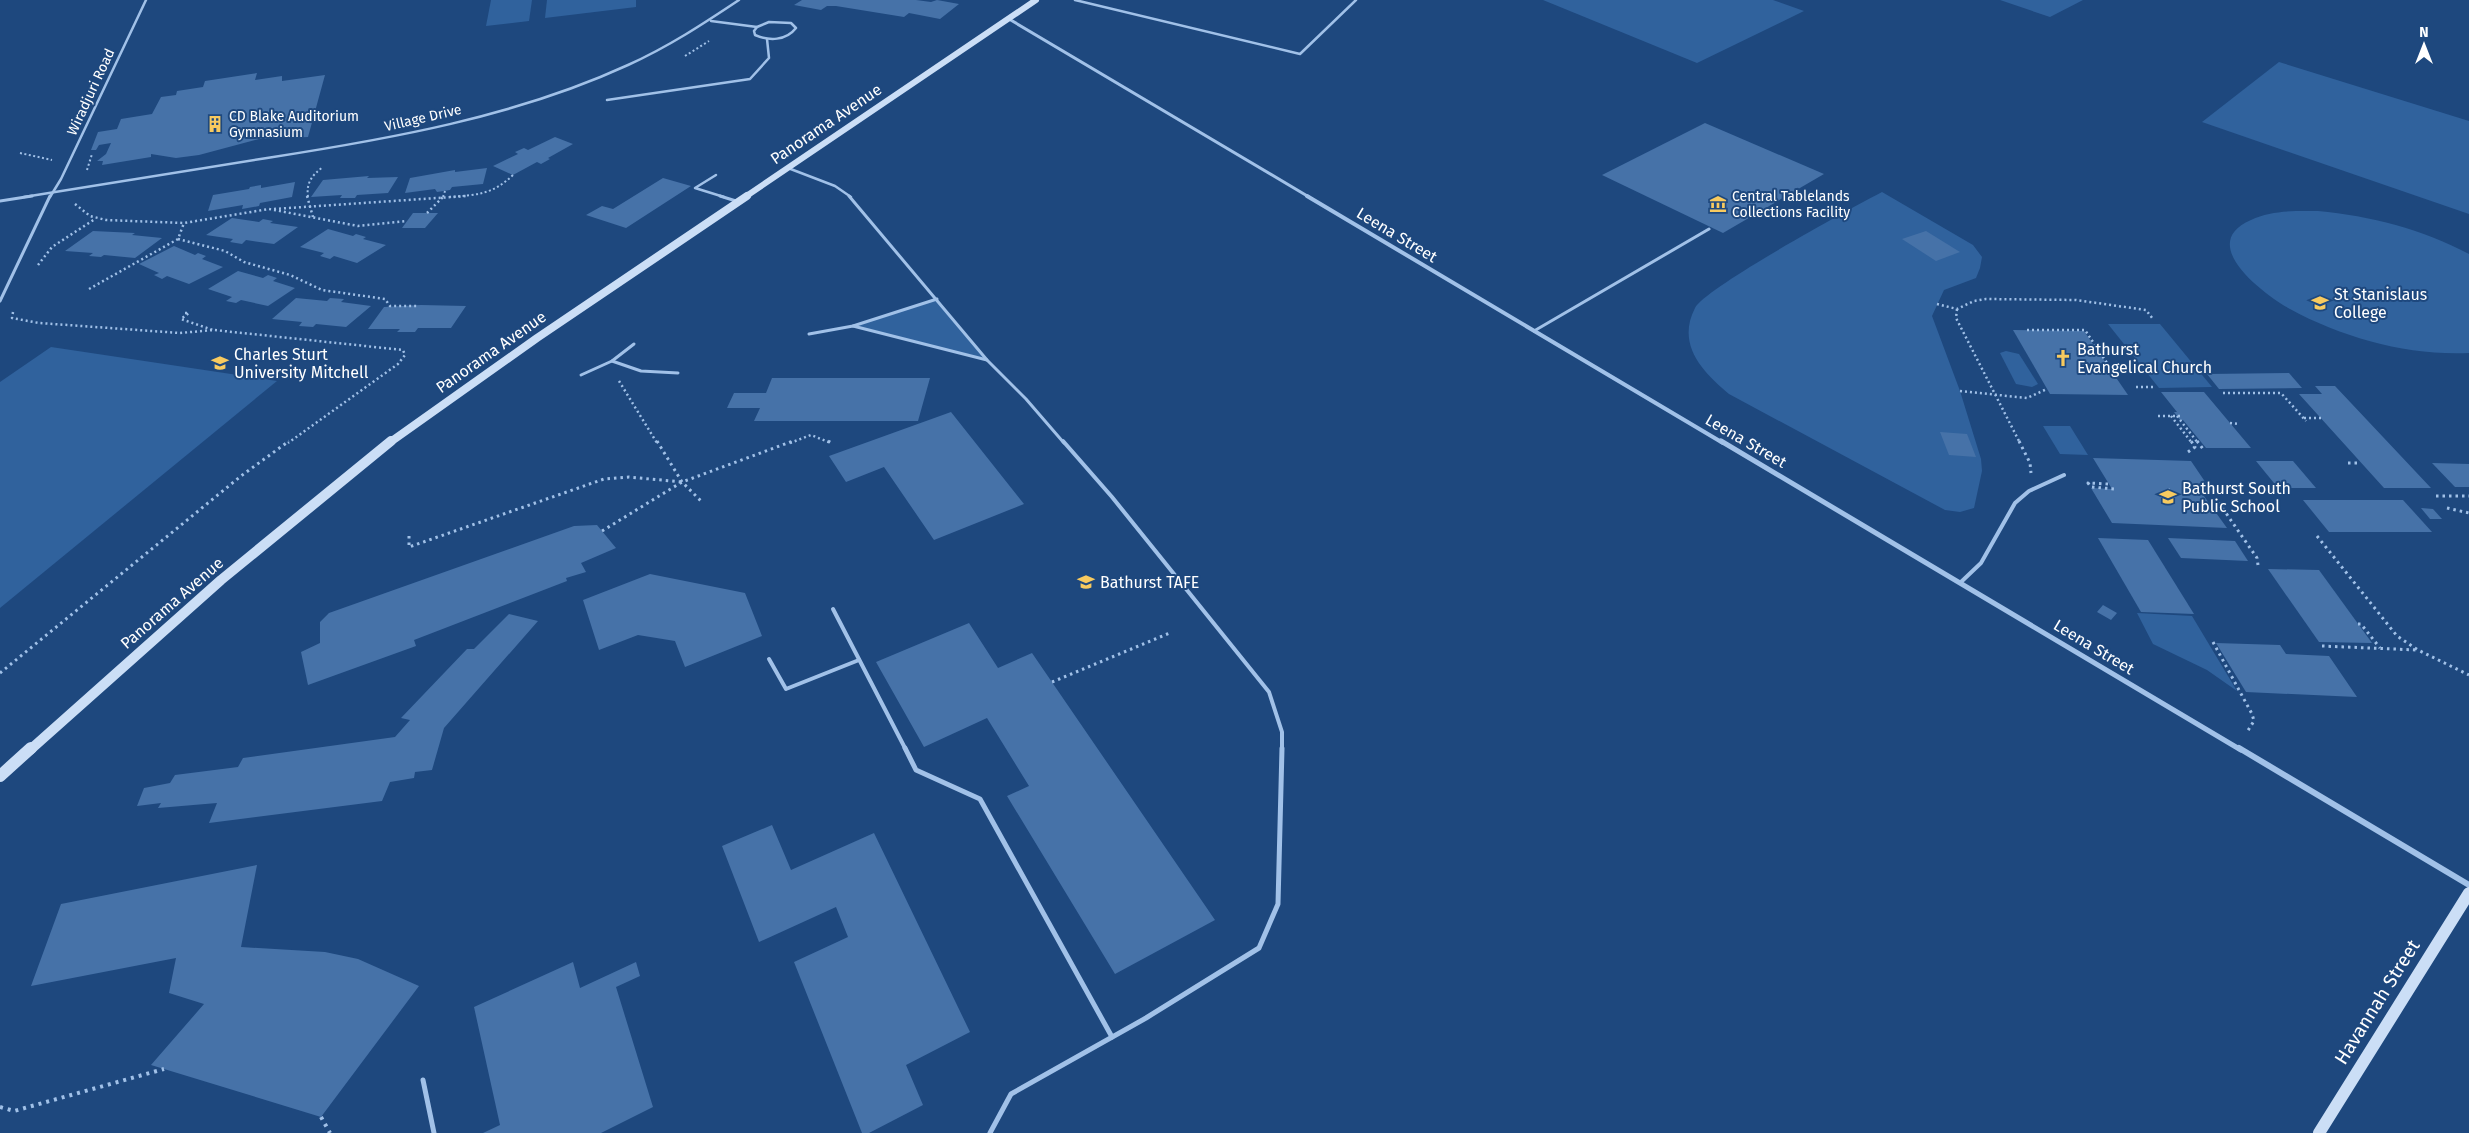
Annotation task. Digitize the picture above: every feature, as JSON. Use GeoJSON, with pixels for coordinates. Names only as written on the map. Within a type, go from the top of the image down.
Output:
{"type":"FeatureCollection","features":[{"type":"Feature","properties":{"kind":"street","name":"Panorama Avenue"},"geometry":{"type":"LineString","coordinates":[[0,776],[221,580],[340,481],[402,433],[537,338],[1036,0]]}},
{"type":"Feature","properties":{"kind":"street","name":"Leena Street"},"geometry":{"type":"LineString","coordinates":[[1009,19],[1534,331],[1962,582],[2469,885]]}},
{"type":"Feature","properties":{"kind":"street","name":"Havannah Street"},"geometry":{"type":"LineString","coordinates":[[2319,1133],[2469,893]]}},
{"type":"Feature","properties":{"kind":"lane","name":"Wiradjuri Road"},"geometry":{"type":"LineString","coordinates":[[0,301],[72,157],[146,0]]}},
{"type":"Feature","properties":{"kind":"lane","name":"Village Drive"},"geometry":{"type":"LineString","coordinates":[[0,201],[329,149],[469,118],[589,80],[672,43],[711,21],[739,0]]}},
{"type":"Feature","properties":{"kind":"lane"},"geometry":{"type":"LineString","coordinates":[[1075,0],[1300,54],[1356,0]]}},
{"type":"Feature","properties":{"kind":"lane"},"geometry":{"type":"LineString","coordinates":[[711,21],[757,28],[777,21],[795,25],[796,28],[790,35],[767,39],[755,35],[754,31],[757,28]]}},
{"type":"Feature","properties":{"kind":"lane"},"geometry":{"type":"LineString","coordinates":[[607,100],[750,79],[769,58],[767,39]]}},
{"type":"Feature","properties":{"kind":"lane"},"geometry":{"type":"LineString","coordinates":[[788,168],[835,186],[851,196],[987,360],[1026,399],[1112,497],[1269,692],[1282,732],[1278,904],[1259,948],[1112,1037],[1011,1094],[990,1133]]}},
{"type":"Feature","properties":{"kind":"lane"},"geometry":{"type":"LineString","coordinates":[[716,175],[695,188],[738,202]]}},
{"type":"Feature","properties":{"kind":"lane"},"geometry":{"type":"LineString","coordinates":[[1534,331],[1709,229]]}},
{"type":"Feature","properties":{"kind":"lane"},"geometry":{"type":"LineString","coordinates":[[810,334],[853,326],[937,298]]}},
{"type":"Feature","properties":{"kind":"lane"},"geometry":{"type":"LineString","coordinates":[[853,326],[987,360]]}},
{"type":"Feature","properties":{"kind":"lane"},"geometry":{"type":"LineString","coordinates":[[581,375],[612,362],[634,344]]}},
{"type":"Feature","properties":{"kind":"lane"},"geometry":{"type":"LineString","coordinates":[[612,362],[641,371],[678,373]]}},
{"type":"Feature","properties":{"kind":"lane"},"geometry":{"type":"LineString","coordinates":[[1962,582],[1981,563],[2015,503],[2029,491],[2064,475]]}},
{"type":"Feature","properties":{"kind":"lane"},"geometry":{"type":"LineString","coordinates":[[833,609],[916,770],[980,799],[1112,1037]]}},
{"type":"Feature","properties":{"kind":"lane"},"geometry":{"type":"LineString","coordinates":[[770,659],[786,690],[859,660]]}},
{"type":"Feature","properties":{"kind":"lane"},"geometry":{"type":"LineString","coordinates":[[423,1080],[434,1133]]}},
{"type":"Feature","properties":{"kind":"path"},"geometry":{"type":"LineString","coordinates":[[20,153],[52,160],[94,154],[75,204],[83,212],[95,218],[184,223],[269,209],[443,198],[490,192],[513,176]]}},
{"type":"Feature","properties":{"kind":"path"},"geometry":{"type":"LineString","coordinates":[[313,218],[307,197],[308,181],[311,176],[325,165]]}},
{"type":"Feature","properties":{"kind":"path"},"geometry":{"type":"LineString","coordinates":[[427,213],[443,198],[445,191]]}},
{"type":"Feature","properties":{"kind":"path"},"geometry":{"type":"LineString","coordinates":[[269,209],[358,226],[407,221]]}},
{"type":"Feature","properties":{"kind":"path"},"geometry":{"type":"LineString","coordinates":[[32,272],[52,247],[95,218]]}},
{"type":"Feature","properties":{"kind":"path"},"geometry":{"type":"LineString","coordinates":[[88,289],[178,239],[184,223]]}},
{"type":"Feature","properties":{"kind":"path"},"geometry":{"type":"LineString","coordinates":[[178,239],[225,251],[244,262],[290,275],[322,290],[385,299],[390,306],[417,306]]}},
{"type":"Feature","properties":{"kind":"path"},"geometry":{"type":"LineString","coordinates":[[1938,304],[1957,309],[1974,301],[1986,299],[2076,300],[2146,310],[2153,319]]}},
{"type":"Feature","properties":{"kind":"path"},"geometry":{"type":"LineString","coordinates":[[15,308],[12,318],[40,323],[180,333],[214,330]]}},
{"type":"Feature","properties":{"kind":"path"},"geometry":{"type":"LineString","coordinates":[[1957,309],[1956,318],[2030,463],[2029,491]]}},
{"type":"Feature","properties":{"kind":"path"},"geometry":{"type":"LineString","coordinates":[[0,672],[241,476],[398,364],[405,355],[403,350],[389,347],[345,345],[214,330],[181,320],[189,313],[185,313]]}},
{"type":"Feature","properties":{"kind":"path"},"geometry":{"type":"LineString","coordinates":[[2027,330],[2084,330],[2114,372]]}},
{"type":"Feature","properties":{"kind":"path"},"geometry":{"type":"LineString","coordinates":[[612,362],[621,387],[682,482],[701,501]]}},
{"type":"Feature","properties":{"kind":"path"},"geometry":{"type":"LineString","coordinates":[[2136,387],[2153,387]]}},
{"type":"Feature","properties":{"kind":"path"},"geometry":{"type":"LineString","coordinates":[[1960,391],[2027,398],[2048,389]]}},
{"type":"Feature","properties":{"kind":"path"},"geometry":{"type":"LineString","coordinates":[[2223,393],[2281,393],[2306,422]]}},
{"type":"Feature","properties":{"kind":"path"},"geometry":{"type":"LineString","coordinates":[[2158,416],[2179,416],[2203,449]]}},
{"type":"Feature","properties":{"kind":"path"},"geometry":{"type":"LineString","coordinates":[[2171,416],[2195,447],[2188,452]]}},
{"type":"Feature","properties":{"kind":"path"},"geometry":{"type":"LineString","coordinates":[[2303,418],[2321,418]]}},
{"type":"Feature","properties":{"kind":"path"},"geometry":{"type":"LineString","coordinates":[[2230,423],[2239,424]]}},
{"type":"Feature","properties":{"kind":"path"},"geometry":{"type":"LineString","coordinates":[[602,531],[682,482],[811,435],[832,443]]}},
{"type":"Feature","properties":{"kind":"path"},"geometry":{"type":"LineString","coordinates":[[2348,463],[2362,463]]}},
{"type":"Feature","properties":{"kind":"path"},"geometry":{"type":"LineString","coordinates":[[409,536],[409,546],[604,479],[629,477],[682,482]]}},
{"type":"Feature","properties":{"kind":"path"},"geometry":{"type":"LineString","coordinates":[[2108,484],[2088,483],[2091,487],[2115,489]]}},
{"type":"Feature","properties":{"kind":"path"},"geometry":{"type":"LineString","coordinates":[[2436,496],[2469,496]]}},
{"type":"Feature","properties":{"kind":"path"},"geometry":{"type":"LineString","coordinates":[[2219,503],[2257,558],[2258,565]]}},
{"type":"Feature","properties":{"kind":"path"},"geometry":{"type":"LineString","coordinates":[[2446,508],[2469,513]]}},
{"type":"Feature","properties":{"kind":"path"},"geometry":{"type":"LineString","coordinates":[[2317,536],[2397,636],[2418,650],[2469,675]]}},
{"type":"Feature","properties":{"kind":"path"},"geometry":{"type":"LineString","coordinates":[[2358,624],[2361,624],[2380,649]]}},
{"type":"Feature","properties":{"kind":"path"},"geometry":{"type":"LineString","coordinates":[[1052,682],[1172,632]]}},
{"type":"Feature","properties":{"kind":"path"},"geometry":{"type":"LineString","coordinates":[[2213,642],[2254,721],[2236,746]]}},
{"type":"Feature","properties":{"kind":"path"},"geometry":{"type":"LineString","coordinates":[[2322,646],[2418,650]]}},
{"type":"Feature","properties":{"kind":"path"},"geometry":{"type":"LineString","coordinates":[[0,1106],[14,1110],[164,1069]]}},
{"type":"Feature","properties":{"kind":"path"},"geometry":{"type":"LineString","coordinates":[[321,1116],[330,1133]]}},
{"type":"Feature","properties":{"kind":"shaded area"},"geometry":{"type":"Polygon","coordinates":[[[491,0],[532,0],[529,21],[486,26],[491,0]]]}},
{"type":"Feature","properties":{"kind":"shaded area"},"geometry":{"type":"Polygon","coordinates":[[[547,0],[636,0],[636,7],[545,18],[547,0]]]}},
{"type":"Feature","properties":{"kind":"shaded area"},"geometry":{"type":"Polygon","coordinates":[[[1543,0],[1773,0],[1804,11],[1697,63],[1543,0]]]}},
{"type":"Feature","properties":{"kind":"shaded area"},"geometry":{"type":"Polygon","coordinates":[[[2000,0],[2083,0],[2050,17],[2000,0]]]}},
{"type":"Feature","properties":{"kind":"shaded area"},"geometry":{"type":"Polygon","coordinates":[[[2279,62],[2469,121],[2469,214],[2202,122],[2279,62]]]}},
{"type":"Feature","properties":{"kind":"shaded area"},"geometry":{"type":"Polygon","coordinates":[[[1882,192],[1973,245],[1982,257],[1976,278],[1944,290],[1932,316],[1960,391],[1981,459],[1982,471],[1974,508],[1960,512],[1945,510],[1729,394],[1702,367],[1695,357],[1691,346],[1689,334],[1690,321],[1695,308],[1705,298],[1781,248],[1882,192]]]}},
{"type":"Feature","properties":{"kind":"shaded area"},"geometry":{"type":"Polygon","coordinates":[[[2318,211],[2357,216],[2396,225],[2433,237],[2469,254],[2469,353],[2446,353],[2400,348],[2332,329],[2290,309],[2265,293],[2240,268],[2232,255],[2230,242],[2236,230],[2251,220],[2267,214],[2318,211]]]}},
{"type":"Feature","properties":{"kind":"shaded area"},"geometry":{"type":"Polygon","coordinates":[[[937,299],[987,360],[853,326],[937,299]]]}},
{"type":"Feature","properties":{"kind":"shaded area"},"geometry":{"type":"Polygon","coordinates":[[[2108,324],[2160,324],[2212,387],[2159,388],[2108,324]]]}},
{"type":"Feature","properties":{"kind":"shaded area"},"geometry":{"type":"Polygon","coordinates":[[[51,347],[277,381],[0,608],[0,382],[51,347]]]}},
{"type":"Feature","properties":{"kind":"shaded area"},"geometry":{"type":"Polygon","coordinates":[[[2006,351],[2019,354],[2038,384],[2032,387],[2016,384],[2000,353],[2006,351]]]}},
{"type":"Feature","properties":{"kind":"shaded area"},"geometry":{"type":"Polygon","coordinates":[[[2043,426],[2070,426],[2088,455],[2060,454],[2043,426]]]}},
{"type":"Feature","properties":{"kind":"shaded area"},"geometry":{"type":"Polygon","coordinates":[[[2137,613],[2192,616],[2237,691],[2207,670],[2153,644],[2137,613]]]}},
{"type":"Feature","properties":{"kind":"building"},"geometry":{"type":"Polygon","coordinates":[[[802,0],[916,0],[931,2],[937,0],[959,4],[940,19],[909,13],[904,17],[836,6],[827,6],[821,10],[794,5],[802,0]]]}},
{"type":"Feature","properties":{"kind":"building","name":"CD Blake Auditorium Gymnasium"},"geometry":{"type":"Polygon","coordinates":[[[257,73],[255,80],[282,76],[282,81],[325,75],[308,137],[259,139],[199,155],[176,158],[151,154],[151,157],[102,165],[103,161],[97,161],[106,154],[111,143],[99,145],[96,150],[91,150],[98,132],[117,129],[121,119],[152,114],[161,97],[176,95],[177,91],[203,87],[205,81],[257,73]]]}},
{"type":"Feature","properties":{"kind":"building","name":"Central Tablelands Collections Facility"},"geometry":{"type":"Polygon","coordinates":[[[1705,123],[1824,174],[1723,233],[1602,175],[1705,123]]]}},
{"type":"Feature","properties":{"kind":"building"},"geometry":{"type":"Polygon","coordinates":[[[555,137],[573,144],[541,164],[537,162],[513,175],[493,166],[518,154],[515,152],[524,148],[528,150],[555,137]]]}},
{"type":"Feature","properties":{"kind":"building"},"geometry":{"type":"Polygon","coordinates":[[[487,168],[483,184],[452,187],[450,190],[437,192],[435,189],[405,193],[410,178],[455,170],[455,172],[487,168]]]}},
{"type":"Feature","properties":{"kind":"building"},"geometry":{"type":"Polygon","coordinates":[[[369,176],[367,178],[398,177],[388,193],[357,195],[355,198],[340,198],[342,195],[311,197],[323,180],[369,176]]]}},
{"type":"Feature","properties":{"kind":"building"},"geometry":{"type":"Polygon","coordinates":[[[663,178],[691,186],[626,228],[586,215],[602,206],[613,209],[663,178]]]}},
{"type":"Feature","properties":{"kind":"building"},"geometry":{"type":"Polygon","coordinates":[[[295,182],[292,197],[260,203],[259,206],[242,209],[243,205],[208,211],[213,195],[261,185],[261,188],[295,182]]]}},
{"type":"Feature","properties":{"kind":"building"},"geometry":{"type":"Polygon","coordinates":[[[413,213],[438,213],[425,228],[402,228],[413,213]]]}},
{"type":"Feature","properties":{"kind":"building"},"geometry":{"type":"Polygon","coordinates":[[[232,218],[259,222],[263,219],[273,221],[270,223],[298,227],[274,244],[246,240],[242,244],[230,242],[233,239],[206,235],[232,218]]]}},
{"type":"Feature","properties":{"kind":"building"},"geometry":{"type":"Polygon","coordinates":[[[328,229],[353,236],[356,234],[366,237],[363,239],[386,245],[357,263],[334,256],[330,259],[320,256],[324,253],[300,247],[328,229]]]}},
{"type":"Feature","properties":{"kind":"building"},"geometry":{"type":"Polygon","coordinates":[[[93,231],[135,233],[132,235],[162,238],[135,258],[104,255],[101,257],[89,256],[93,253],[65,251],[93,231]]]}},
{"type":"Feature","properties":{"kind":"building"},"geometry":{"type":"Polygon","coordinates":[[[1926,231],[1960,252],[1936,261],[1902,239],[1926,231]]]}},
{"type":"Feature","properties":{"kind":"building"},"geometry":{"type":"Polygon","coordinates":[[[174,246],[195,255],[198,253],[206,256],[202,259],[223,267],[189,284],[167,276],[162,279],[154,275],[159,273],[139,264],[174,246]]]}},
{"type":"Feature","properties":{"kind":"building"},"geometry":{"type":"Polygon","coordinates":[[[238,271],[263,278],[268,275],[277,278],[273,281],[295,288],[268,306],[241,300],[236,303],[226,301],[232,297],[208,289],[238,271]]]}},
{"type":"Feature","properties":{"kind":"building"},"geometry":{"type":"Polygon","coordinates":[[[296,298],[327,301],[330,298],[344,299],[341,302],[371,306],[346,327],[316,324],[313,327],[299,326],[302,322],[272,319],[296,298]]]}},
{"type":"Feature","properties":{"kind":"building"},"geometry":{"type":"Polygon","coordinates":[[[421,305],[466,306],[451,328],[418,328],[415,332],[397,332],[400,329],[368,329],[384,307],[421,305]]]}},
{"type":"Feature","properties":{"kind":"building"},"geometry":{"type":"Polygon","coordinates":[[[2013,330],[2084,331],[2128,395],[2050,394],[2013,330]]]}},
{"type":"Feature","properties":{"kind":"building"},"geometry":{"type":"Polygon","coordinates":[[[2289,373],[2302,388],[2219,389],[2207,374],[2289,373]]]}},
{"type":"Feature","properties":{"kind":"building"},"geometry":{"type":"Polygon","coordinates":[[[772,378],[930,378],[918,421],[754,421],[760,408],[727,408],[734,393],[766,393],[772,378]]]}},
{"type":"Feature","properties":{"kind":"building"},"geometry":{"type":"Polygon","coordinates":[[[2315,386],[2335,386],[2431,488],[2384,488],[2299,394],[2322,394],[2315,386]]]}},
{"type":"Feature","properties":{"kind":"building"},"geometry":{"type":"Polygon","coordinates":[[[2161,392],[2204,392],[2251,448],[2206,448],[2183,420],[2180,420],[2174,412],[2177,412],[2161,392]]]}},
{"type":"Feature","properties":{"kind":"building"},"geometry":{"type":"Polygon","coordinates":[[[951,412],[1024,504],[934,540],[884,467],[846,482],[829,456],[951,412]]]}},
{"type":"Feature","properties":{"kind":"building"},"geometry":{"type":"Polygon","coordinates":[[[1940,432],[1967,434],[1976,457],[1949,455],[1940,432]]]}},
{"type":"Feature","properties":{"kind":"building"},"geometry":{"type":"Polygon","coordinates":[[[2093,458],[2191,461],[2212,492],[2201,492],[2227,528],[2112,523],[2091,488],[2112,489],[2093,458]]]}},
{"type":"Feature","properties":{"kind":"building"},"geometry":{"type":"Polygon","coordinates":[[[2256,461],[2293,461],[2316,488],[2278,488],[2256,461]]]}},
{"type":"Feature","properties":{"kind":"building"},"geometry":{"type":"Polygon","coordinates":[[[2432,463],[2469,464],[2469,487],[2455,487],[2432,463]]]}},
{"type":"Feature","properties":{"kind":"building"},"geometry":{"type":"Polygon","coordinates":[[[2303,500],[2403,500],[2432,532],[2329,532],[2303,500]]]}},
{"type":"Feature","properties":{"kind":"building"},"geometry":{"type":"Polygon","coordinates":[[[2421,508],[2433,509],[2442,519],[2430,519],[2421,508]]]}},
{"type":"Feature","properties":{"kind":"building"},"geometry":{"type":"Polygon","coordinates":[[[597,525],[616,548],[581,563],[586,572],[566,578],[567,581],[414,640],[416,646],[308,685],[301,652],[320,643],[320,622],[329,613],[574,526],[597,525]]]}},
{"type":"Feature","properties":{"kind":"building"},"geometry":{"type":"Polygon","coordinates":[[[2098,538],[2148,540],[2194,614],[2141,612],[2098,538]]]}},
{"type":"Feature","properties":{"kind":"building"},"geometry":{"type":"Polygon","coordinates":[[[2168,538],[2235,541],[2248,561],[2181,558],[2168,538]]]}},
{"type":"Feature","properties":{"kind":"building"},"geometry":{"type":"Polygon","coordinates":[[[2268,569],[2319,570],[2372,643],[2319,642],[2268,569]]]}},
{"type":"Feature","properties":{"kind":"building"},"geometry":{"type":"Polygon","coordinates":[[[650,574],[745,593],[762,636],[685,667],[675,641],[638,635],[599,650],[583,600],[650,574]]]}},
{"type":"Feature","properties":{"kind":"building"},"geometry":{"type":"Polygon","coordinates":[[[2103,605],[2117,613],[2111,620],[2097,612],[2103,605]]]}},
{"type":"Feature","properties":{"kind":"building"},"geometry":{"type":"Polygon","coordinates":[[[509,614],[538,621],[444,728],[432,770],[415,772],[414,778],[390,782],[382,801],[209,823],[217,803],[158,808],[161,803],[137,806],[144,788],[170,783],[175,775],[238,767],[243,758],[395,737],[410,720],[401,718],[467,649],[474,649],[509,614]]]}},
{"type":"Feature","properties":{"kind":"building"},"geometry":{"type":"Polygon","coordinates":[[[969,623],[998,668],[1032,653],[1215,920],[1115,974],[1007,796],[1029,786],[987,718],[924,747],[876,662],[969,623]]]}},
{"type":"Feature","properties":{"kind":"building"},"geometry":{"type":"Polygon","coordinates":[[[2216,643],[2280,645],[2286,654],[2329,656],[2357,697],[2246,692],[2216,643]]]}},
{"type":"Feature","properties":{"kind":"building"},"geometry":{"type":"Polygon","coordinates":[[[772,825],[791,870],[874,833],[970,1032],[906,1065],[923,1105],[869,1133],[862,1133],[794,962],[848,937],[836,907],[759,942],[722,846],[772,825]]]}},
{"type":"Feature","properties":{"kind":"building"},"geometry":{"type":"Polygon","coordinates":[[[257,865],[241,947],[325,952],[358,959],[419,986],[321,1117],[151,1065],[204,1004],[169,993],[176,958],[31,986],[61,904],[257,865]]]}},
{"type":"Feature","properties":{"kind":"building"},"geometry":{"type":"Polygon","coordinates":[[[573,962],[580,988],[636,962],[640,976],[616,987],[653,1107],[601,1133],[483,1133],[500,1125],[474,1007],[573,962]]]}},
{"type":"Feature","properties":{"kind":"place","name":"CD Blake Auditorium Gymnasium"},"geometry":{"type":"Point","coordinates":[215,124]}},
{"type":"Feature","properties":{"kind":"place","name":"Central Tablelands Collections Facility"},"geometry":{"type":"Point","coordinates":[1718,204]}},
{"type":"Feature","properties":{"kind":"place","name":"St Stanislaus College"},"geometry":{"type":"Point","coordinates":[2320,303]}},
{"type":"Feature","properties":{"kind":"place","name":"Bathurst Evangelical Church"},"geometry":{"type":"Point","coordinates":[2063,358]}},
{"type":"Feature","properties":{"kind":"place","name":"Charles Sturt University Mitchell"},"geometry":{"type":"Point","coordinates":[220,363]}},
{"type":"Feature","properties":{"kind":"place","name":"Bathurst South Public School"},"geometry":{"type":"Point","coordinates":[2168,497]}},
{"type":"Feature","properties":{"kind":"place","name":"Bathurst TAFE"},"geometry":{"type":"Point","coordinates":[1086,582]}}]}
